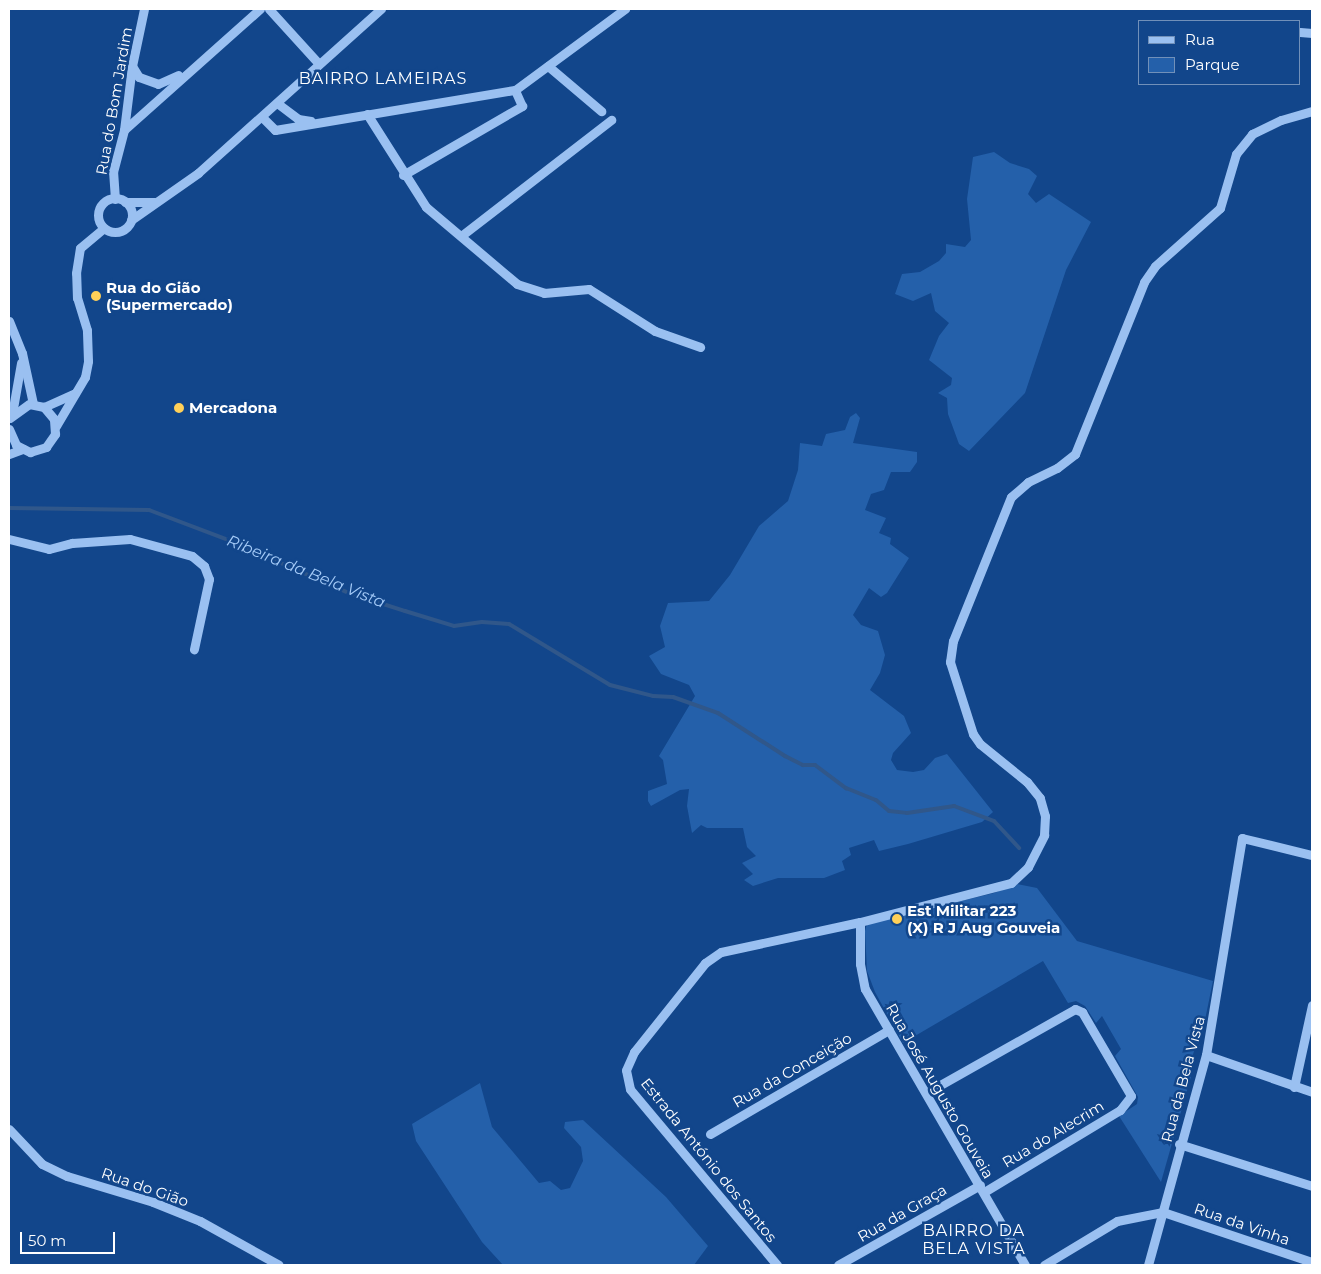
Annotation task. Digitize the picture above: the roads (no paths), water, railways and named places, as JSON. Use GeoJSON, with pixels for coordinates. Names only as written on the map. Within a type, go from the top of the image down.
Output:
{"type":"FeatureCollection","features":[{"type":"Feature","properties":{"kind":"street","name":"Rua do Bom Jardim"},"geometry":{"type":"LineString","coordinates":[[114,198],[113,172],[124,130],[132,66],[144,9]]}},
{"type":"Feature","properties":{"kind":"street"},"geometry":{"type":"LineString","coordinates":[[124,130],[260,9]]}},
{"type":"Feature","properties":{"kind":"street"},"geometry":{"type":"LineString","coordinates":[[269,9],[319,64]]}},
{"type":"Feature","properties":{"kind":"street"},"geometry":{"type":"LineString","coordinates":[[104,228],[120,231],[154,202],[198,173],[262,118],[381,9]]}},
{"type":"Feature","properties":{"kind":"street"},"geometry":{"type":"LineString","coordinates":[[262,118],[275,130],[515,90],[625,9]]}},
{"type":"Feature","properties":{"kind":"street"},"geometry":{"type":"LineString","coordinates":[[132,66],[139,77],[158,84],[192,68]]}},
{"type":"Feature","properties":{"kind":"street"},"geometry":{"type":"LineString","coordinates":[[548,66],[601,111]]}},
{"type":"Feature","properties":{"kind":"street"},"geometry":{"type":"LineString","coordinates":[[403,175],[522,106],[515,90]]}},
{"type":"Feature","properties":{"kind":"street"},"geometry":{"type":"LineString","coordinates":[[277,103],[298,119],[319,122]]}},
{"type":"Feature","properties":{"kind":"street","name":"Estrada António dos Santos"},"geometry":{"type":"LineString","coordinates":[[777,1265],[630,1089],[626,1070],[634,1052],[705,963],[722,952],[860,922],[1011,883],[1038,853],[1044,835],[1045,816],[1040,798],[1027,782],[980,744],[973,734],[950,662],[953,641],[1012,497],[1028,482],[1057,468],[1075,454],[1144,282],[1155,266],[1220,208],[1236,154],[1252,134],[1281,120],[1312,111]]}},
{"type":"Feature","properties":{"kind":"street"},"geometry":{"type":"LineString","coordinates":[[367,114],[403,175],[426,207],[462,236],[492,265],[523,287],[544,293],[589,289],[655,331],[700,347]]}},
{"type":"Feature","properties":{"kind":"street"},"geometry":{"type":"LineString","coordinates":[[462,236],[611,120]]}},
{"type":"Feature","properties":{"kind":"street"},"geometry":{"type":"LineString","coordinates":[[104,228],[99,218],[100,207],[114,198],[125,202],[154,202]]}},
{"type":"Feature","properties":{"kind":"street"},"geometry":{"type":"LineString","coordinates":[[125,202],[131,210],[131,220]]}},
{"type":"Feature","properties":{"kind":"street"},"geometry":{"type":"LineString","coordinates":[[9,429],[12,440],[23,450],[30,452],[46,447],[55,434],[56,426],[85,377],[88,361],[87,330],[77,298],[76,273],[80,248],[104,228]]}},
{"type":"Feature","properties":{"kind":"street"},"geometry":{"type":"LineString","coordinates":[[9,321],[22,353],[33,404]]}},
{"type":"Feature","properties":{"kind":"street"},"geometry":{"type":"LineString","coordinates":[[10,421],[22,353]]}},
{"type":"Feature","properties":{"kind":"street"},"geometry":{"type":"LineString","coordinates":[[44,407],[75,393]]}},
{"type":"Feature","properties":{"kind":"street"},"geometry":{"type":"LineString","coordinates":[[10,421],[21,407],[33,404],[44,407],[54,419],[56,426]]}},
{"type":"Feature","properties":{"kind":"street"},"geometry":{"type":"LineString","coordinates":[[9,454],[23,450]]}},
{"type":"Feature","properties":{"kind":"street"},"geometry":{"type":"LineString","coordinates":[[9,539],[49,549],[72,543],[130,539],[192,556],[204,566],[209,579],[194,649]]}},
{"type":"Feature","properties":{"kind":"street","name":"Rua da Bela Vista"},"geometry":{"type":"LineString","coordinates":[[1148,1265],[1179,1144],[1206,1056],[1242,838],[1312,856]]}},
{"type":"Feature","properties":{"kind":"street","name":"Rua José Augusto Gouveia"},"geometry":{"type":"LineString","coordinates":[[860,922],[860,964],[865,989],[1025,1265]]}},
{"type":"Feature","properties":{"kind":"street"},"geometry":{"type":"LineString","coordinates":[[1294,1087],[1312,1005]]}},
{"type":"Feature","properties":{"kind":"street","name":"Rua do Alecrim"},"geometry":{"type":"LineString","coordinates":[[926,1093],[1075,1009],[1082,1012],[1131,1096],[1120,1110],[982,1189]]}},
{"type":"Feature","properties":{"kind":"street","name":"Rua da Conceição"},"geometry":{"type":"LineString","coordinates":[[710,1134],[889,1030]]}},
{"type":"Feature","properties":{"kind":"street"},"geometry":{"type":"LineString","coordinates":[[1206,1056],[1312,1092]]}},
{"type":"Feature","properties":{"kind":"street","name":"Rua do Gião"},"geometry":{"type":"LineString","coordinates":[[9,1128],[42,1164],[67,1176],[153,1202],[200,1221],[279,1265]]}},
{"type":"Feature","properties":{"kind":"street"},"geometry":{"type":"LineString","coordinates":[[1179,1144],[1312,1186]]}},
{"type":"Feature","properties":{"kind":"street","name":"Rua da Graça"},"geometry":{"type":"LineString","coordinates":[[838,1265],[982,1189]]}},
{"type":"Feature","properties":{"kind":"street"},"geometry":{"type":"LineString","coordinates":[[1044,1265],[1117,1220],[1163,1212]]}},
{"type":"Feature","properties":{"kind":"street","name":"Rua da Vinha"},"geometry":{"type":"LineString","coordinates":[[1163,1212],[1312,1262]]}},
{"type":"Feature","properties":{"kind":"waterway","name":"Ribeira da Bela Vista"},"geometry":{"type":"LineString","coordinates":[[9,508],[149,510],[231,541],[349,593],[405,611],[454,626],[482,622],[509,624],[610,685],[653,696],[673,697],[718,713],[785,756],[803,765],[815,765],[846,788],[876,800],[889,811],[907,813],[954,806],[994,821],[1019,848]]}},
{"type":"Feature","properties":{"kind":"place","name":"Rua do Gião (Supermercado)"},"geometry":{"type":"Point","coordinates":[96,296]}},
{"type":"Feature","properties":{"kind":"place","name":"Mercadona"},"geometry":{"type":"Point","coordinates":[179,408]}},
{"type":"Feature","properties":{"kind":"place","name":"Est Militar 223 (X) R J Aug Gouveia"},"geometry":{"type":"Point","coordinates":[897,919]}},
{"type":"Feature","properties":{"kind":"district","name":"BAIRRO LAMEIRAS"},"geometry":{"type":"Point","coordinates":[383,79]}},
{"type":"Feature","properties":{"kind":"district","name":"BAIRRO DA BELA VISTA"},"geometry":{"type":"Point","coordinates":[974,1240]}}]}
